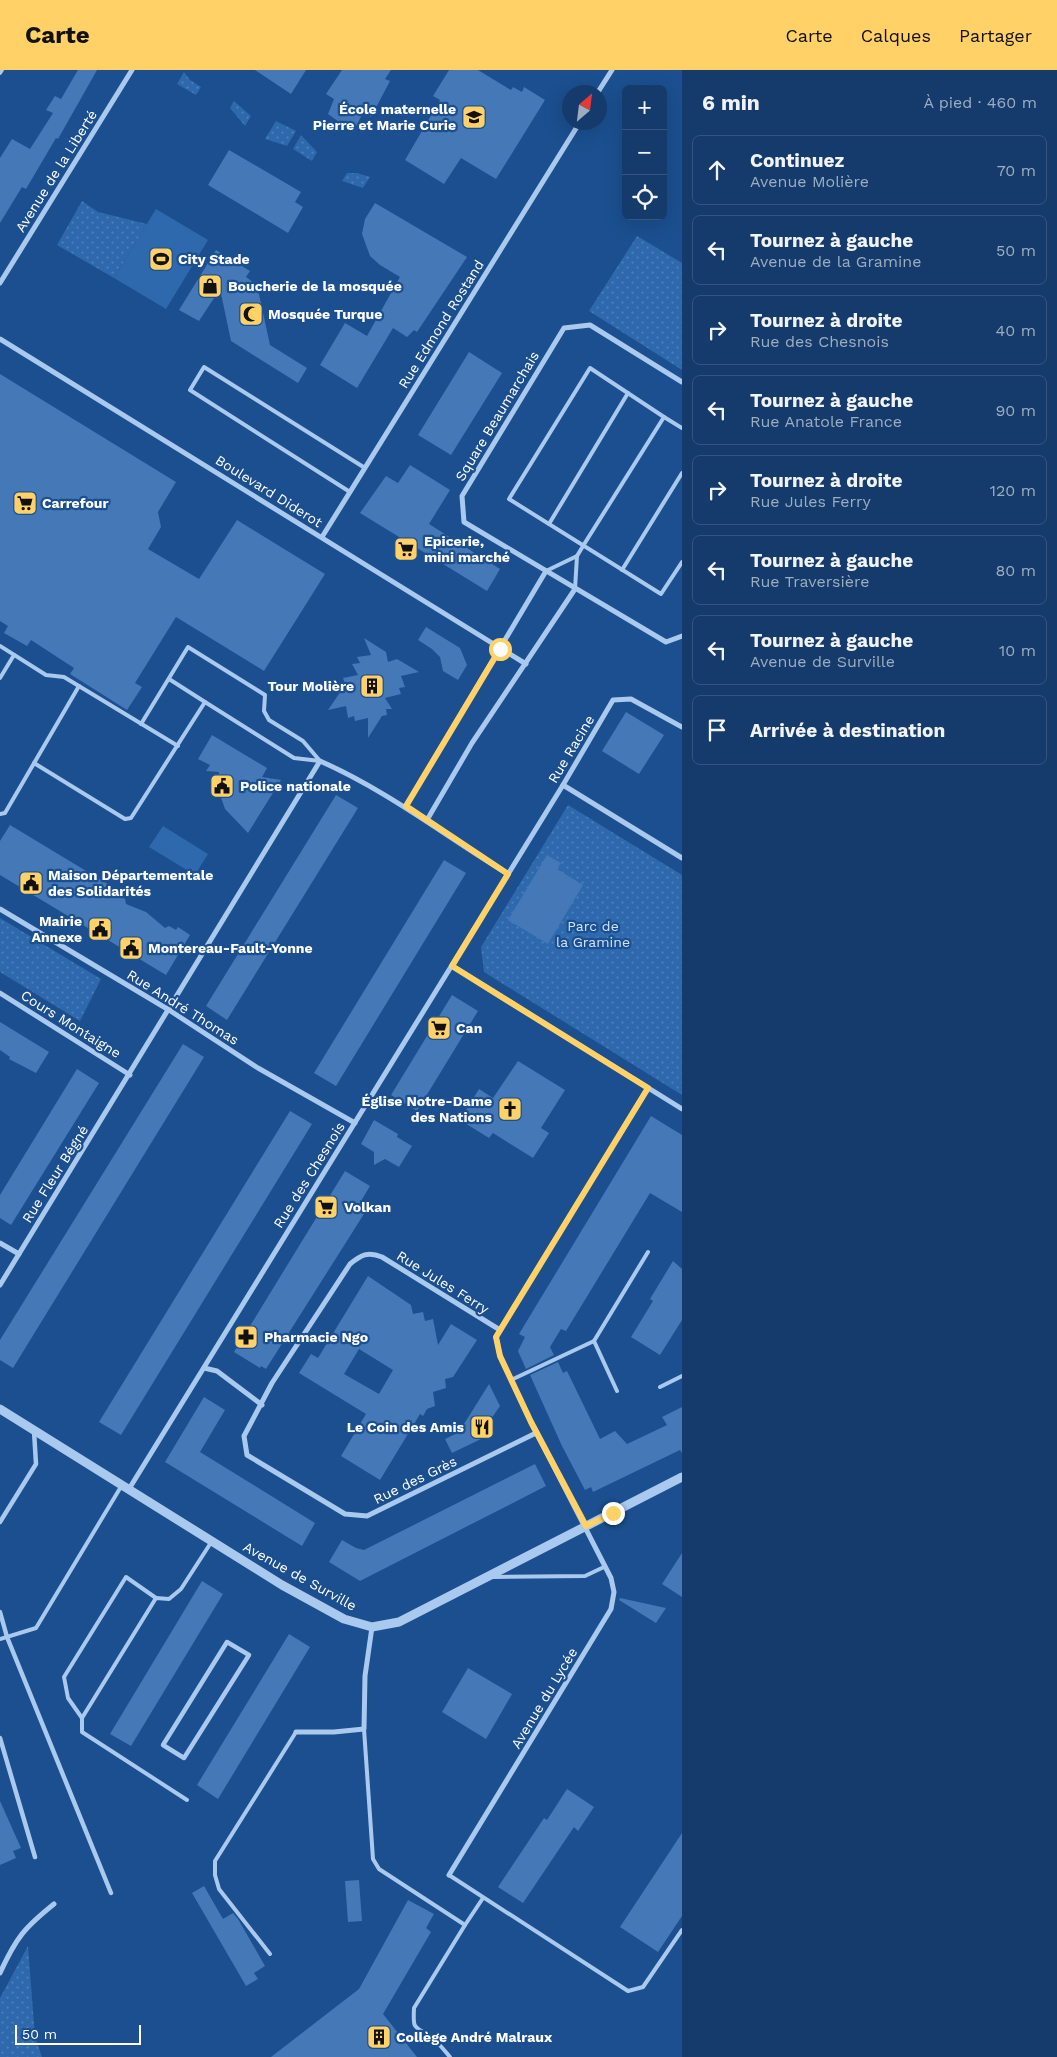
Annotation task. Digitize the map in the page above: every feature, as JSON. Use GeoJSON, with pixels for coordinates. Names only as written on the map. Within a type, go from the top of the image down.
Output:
{"type":"FeatureCollection","features":[{"type":"Feature","properties":{"kind":"street","name":"Avenue de la Liberté"},"geometry":{"type":"LineString","coordinates":[[0,283],[132,70]]}},
{"type":"Feature","properties":{"kind":"street"},"geometry":{"type":"LineString","coordinates":[[602,85],[612,70]]}},
{"type":"Feature","properties":{"kind":"street","name":"Rue Edmond Rostand"},"geometry":{"type":"LineString","coordinates":[[322,537],[575,130]]}},
{"type":"Feature","properties":{"kind":"street","name":"Square Beaumarchais"},"geometry":{"type":"LineString","coordinates":[[682,382],[590,325],[564,328],[462,496],[464,522],[575,590],[666,642],[682,636]]}},
{"type":"Feature","properties":{"kind":"street","name":"Boulevard Diderot"},"geometry":{"type":"LineString","coordinates":[[0,339],[526,664]]}},
{"type":"Feature","properties":{"kind":"street"},"geometry":{"type":"LineString","coordinates":[[406,806],[546,571]]}},
{"type":"Feature","properties":{"kind":"street"},"geometry":{"type":"LineString","coordinates":[[427,820],[472,744],[575,590]]}},
{"type":"Feature","properties":{"kind":"street","name":"Rue Racine"},"geometry":{"type":"LineString","coordinates":[[508,874],[613,700],[631,699],[682,727]]}},
{"type":"Feature","properties":{"kind":"street"},"geometry":{"type":"LineString","coordinates":[[320,761],[357,777],[406,806],[508,874]]}},
{"type":"Feature","properties":{"kind":"street","name":"Rue Fleur Bégné"},"geometry":{"type":"LineString","coordinates":[[0,1285],[320,761]]}},
{"type":"Feature","properties":{"kind":"street"},"geometry":{"type":"LineString","coordinates":[[563,785],[682,858]]}},
{"type":"Feature","properties":{"kind":"street","name":"Rue des Chesnois"},"geometry":{"type":"LineString","coordinates":[[125,1487],[204,1368],[508,874]]}},
{"type":"Feature","properties":{"kind":"street","name":"Rue André Thomas"},"geometry":{"type":"LineString","coordinates":[[0,909],[169,1010],[258,1068],[355,1123]]}},
{"type":"Feature","properties":{"kind":"street"},"geometry":{"type":"LineString","coordinates":[[452,966],[682,1109]]}},
{"type":"Feature","properties":{"kind":"street","name":"Cours Montaigne"},"geometry":{"type":"LineString","coordinates":[[0,993],[130,1075]]}},
{"type":"Feature","properties":{"kind":"street","name":"Rue Jules Ferry"},"geometry":{"type":"LineString","coordinates":[[262,1405],[272,1383],[350,1264],[361,1255],[372,1253],[382,1257],[500,1330],[648,1088]]}},
{"type":"Feature","properties":{"kind":"street"},"geometry":{"type":"LineString","coordinates":[[0,1242],[19,1254]]}},
{"type":"Feature","properties":{"kind":"street","name":"Avenue du Lycée"},"geometry":{"type":"LineString","coordinates":[[449,1876],[611,1609],[614,1592],[611,1578],[604,1567],[586,1526],[536,1432],[511,1380],[497,1345],[496,1337],[500,1330]]}},
{"type":"Feature","properties":{"kind":"street"},"geometry":{"type":"LineString","coordinates":[[204,1368],[217,1371],[262,1405]]}},
{"type":"Feature","properties":{"kind":"street","name":"Rue des Grès"},"geometry":{"type":"LineString","coordinates":[[262,1405],[244,1436],[248,1455],[345,1514],[367,1516],[536,1432]]}},
{"type":"Feature","properties":{"kind":"street","name":"Avenue de Surville"},"geometry":{"type":"LineString","coordinates":[[0,1409],[282,1585],[344,1620],[372,1627],[399,1622],[682,1477]]}},
{"type":"Feature","properties":{"kind":"street"},"geometry":{"type":"LineString","coordinates":[[0,1522],[36,1464],[34,1430]]}},
{"type":"Feature","properties":{"kind":"street"},"geometry":{"type":"LineString","coordinates":[[0,1612],[7,1637],[111,1892]]}},
{"type":"Feature","properties":{"kind":"street"},"geometry":{"type":"LineString","coordinates":[[296,1732],[334,1732],[364,1729],[365,1676],[372,1627]]}},
{"type":"Feature","properties":{"kind":"street"},"geometry":{"type":"LineString","coordinates":[[228,1642],[248,1655],[184,1758],[163,1745],[228,1642]]}},
{"type":"Feature","properties":{"kind":"street"},"geometry":{"type":"LineString","coordinates":[[0,1738],[35,1857]]}},
{"type":"Feature","properties":{"kind":"street"},"geometry":{"type":"LineString","coordinates":[[0,1973],[14,1942],[26,1926],[54,1904]]}},
{"type":"Feature","properties":{"kind":"lane"},"geometry":{"type":"LineString","coordinates":[[0,74],[2,70]]}},
{"type":"Feature","properties":{"kind":"lane"},"geometry":{"type":"LineString","coordinates":[[350,492],[190,390],[204,367],[364,468]]}},
{"type":"Feature","properties":{"kind":"lane"},"geometry":{"type":"LineString","coordinates":[[682,428],[590,368],[509,499],[661,594],[682,562]]}},
{"type":"Feature","properties":{"kind":"lane"},"geometry":{"type":"LineString","coordinates":[[549,524],[628,393]]}},
{"type":"Feature","properties":{"kind":"lane"},"geometry":{"type":"LineString","coordinates":[[575,590],[577,556],[664,416]]}},
{"type":"Feature","properties":{"kind":"lane"},"geometry":{"type":"LineString","coordinates":[[622,570],[682,473]]}},
{"type":"Feature","properties":{"kind":"lane"},"geometry":{"type":"LineString","coordinates":[[546,571],[577,556]]}},
{"type":"Feature","properties":{"kind":"lane"},"geometry":{"type":"LineString","coordinates":[[0,646],[46,675],[64,677],[178,746]]}},
{"type":"Feature","properties":{"kind":"lane"},"geometry":{"type":"LineString","coordinates":[[141,724],[188,648],[265,695],[264,711],[269,720],[303,742],[320,761]]}},
{"type":"Feature","properties":{"kind":"lane"},"geometry":{"type":"LineString","coordinates":[[0,678],[14,655]]}},
{"type":"Feature","properties":{"kind":"lane"},"geometry":{"type":"LineString","coordinates":[[168,679],[294,758],[320,761]]}},
{"type":"Feature","properties":{"kind":"lane"},"geometry":{"type":"LineString","coordinates":[[0,814],[5,813],[79,686]]}},
{"type":"Feature","properties":{"kind":"lane"},"geometry":{"type":"LineString","coordinates":[[34,763],[125,819],[131,818],[205,702]]}},
{"type":"Feature","properties":{"kind":"lane"},"geometry":{"type":"LineString","coordinates":[[511,1380],[594,1341],[648,1252]]}},
{"type":"Feature","properties":{"kind":"lane"},"geometry":{"type":"LineString","coordinates":[[594,1341],[617,1391]]}},
{"type":"Feature","properties":{"kind":"lane"},"geometry":{"type":"LineString","coordinates":[[660,1387],[682,1376]]}},
{"type":"Feature","properties":{"kind":"lane"},"geometry":{"type":"LineString","coordinates":[[0,1639],[36,1628],[125,1487]]}},
{"type":"Feature","properties":{"kind":"lane"},"geometry":{"type":"LineString","coordinates":[[82,1718],[68,1698],[64,1678],[126,1577],[156,1598],[169,1599],[181,1589],[212,1541]]}},
{"type":"Feature","properties":{"kind":"lane"},"geometry":{"type":"LineString","coordinates":[[486,1577],[585,1576],[604,1567]]}},
{"type":"Feature","properties":{"kind":"lane"},"geometry":{"type":"LineString","coordinates":[[156,1598],[82,1718],[82,1732],[187,1800]]}},
{"type":"Feature","properties":{"kind":"lane"},"geometry":{"type":"LineString","coordinates":[[364,1729],[373,1859],[379,1869],[390,1878],[465,1926]]}},
{"type":"Feature","properties":{"kind":"lane"},"geometry":{"type":"LineString","coordinates":[[270,1954],[220,1889],[216,1875],[216,1861],[296,1732]]}},
{"type":"Feature","properties":{"kind":"lane"},"geometry":{"type":"LineString","coordinates":[[449,1876],[628,1991],[643,1987],[682,1930]]}},
{"type":"Feature","properties":{"kind":"lane"},"geometry":{"type":"LineString","coordinates":[[450,2057],[430,2036],[418,2031],[413,2022],[414,2008],[483,1898]]}},
{"type":"Feature","properties":{"kind":"green space"},"geometry":{"type":"Polygon","coordinates":[[[184,72],[190,80],[201,87],[196,95],[177,84],[184,72]]]}},
{"type":"Feature","properties":{"kind":"green space"},"geometry":{"type":"Polygon","coordinates":[[[234,101],[251,116],[245,126],[230,108],[234,101]]]}},
{"type":"Feature","properties":{"kind":"green space"},"geometry":{"type":"Polygon","coordinates":[[[276,121],[296,131],[287,146],[265,139],[276,121]]]}},
{"type":"Feature","properties":{"kind":"green space"},"geometry":{"type":"Polygon","coordinates":[[[301,135],[317,152],[312,161],[293,149],[301,135]]]}},
{"type":"Feature","properties":{"kind":"green space"},"geometry":{"type":"Polygon","coordinates":[[[347,173],[357,173],[370,177],[363,188],[342,181],[347,173]]]}},
{"type":"Feature","properties":{"kind":"green space"},"geometry":{"type":"Polygon","coordinates":[[[82,201],[98,212],[147,224],[114,278],[57,245],[82,201]]]}},
{"type":"Feature","properties":{"kind":"green space","name":"City Stade"},"geometry":{"type":"Polygon","coordinates":[[[156,209],[208,240],[166,309],[114,278],[156,209]]]}},
{"type":"Feature","properties":{"kind":"green space"},"geometry":{"type":"Polygon","coordinates":[[[637,236],[682,263],[682,370],[589,311],[637,236]]]}},
{"type":"Feature","properties":{"kind":"green space","name":"Parc de la Gramine"},"geometry":{"type":"Polygon","coordinates":[[[568,805],[682,875],[682,1095],[484,972],[481,947],[568,805]]]}},
{"type":"Feature","properties":{"kind":"green space"},"geometry":{"type":"Polygon","coordinates":[[[163,826],[208,854],[195,875],[149,847],[163,826]]]}},
{"type":"Feature","properties":{"kind":"green space"},"geometry":{"type":"Polygon","coordinates":[[[0,918],[101,979],[80,1021],[0,972],[0,918]]]}},
{"type":"Feature","properties":{"kind":"green space"},"geometry":{"type":"Polygon","coordinates":[[[28,1946],[35,2037],[42,2057],[0,2057],[0,1998],[28,1946]]]}},
{"type":"Feature","properties":{"kind":"building"},"geometry":{"type":"Polygon","coordinates":[[[78,70],[97,70],[58,139],[56,138],[26,189],[22,187],[0,223],[0,158],[12,139],[30,149],[53,113],[46,110],[55,96],[61,99],[78,70]]]}},
{"type":"Feature","properties":{"kind":"building"},"geometry":{"type":"Polygon","coordinates":[[[255,70],[306,70],[291,94],[255,70]]]}},
{"type":"Feature","properties":{"kind":"building"},"geometry":{"type":"Polygon","coordinates":[[[342,70],[391,70],[385,79],[390,81],[371,117],[364,111],[353,132],[328,114],[334,99],[326,94],[342,70]]]}},
{"type":"Feature","properties":{"kind":"building","name":"École maternelle Pierre et Marie Curie"},"geometry":{"type":"Polygon","coordinates":[[[449,70],[478,70],[511,90],[513,87],[522,92],[524,87],[545,100],[496,179],[461,158],[444,184],[405,160],[440,100],[433,96],[449,70]]]}},
{"type":"Feature","properties":{"kind":"building"},"geometry":{"type":"Polygon","coordinates":[[[229,150],[301,192],[295,202],[303,207],[288,233],[208,185],[229,150]]]}},
{"type":"Feature","properties":{"kind":"building"},"geometry":{"type":"Polygon","coordinates":[[[375,203],[467,257],[417,332],[414,330],[407,337],[393,328],[357,388],[320,365],[345,323],[367,336],[400,277],[380,265],[370,256],[362,234],[365,219],[375,203]]]}},
{"type":"Feature","properties":{"kind":"building"},"geometry":{"type":"Polygon","coordinates":[[[216,250],[250,271],[246,277],[257,285],[270,345],[307,368],[298,383],[231,341],[220,289],[199,321],[179,310],[216,250]]]}},
{"type":"Feature","properties":{"kind":"building"},"geometry":{"type":"Polygon","coordinates":[[[469,352],[502,373],[451,455],[418,435],[469,352]]]}},
{"type":"Feature","properties":{"kind":"building"},"geometry":{"type":"Polygon","coordinates":[[[0,374],[176,482],[158,512],[161,527],[148,549],[199,579],[237,520],[325,574],[264,671],[176,617],[135,683],[142,687],[127,710],[70,674],[74,668],[31,640],[27,646],[4,633],[8,626],[0,621],[0,374]]]}},
{"type":"Feature","properties":{"kind":"building"},"geometry":{"type":"Polygon","coordinates":[[[410,465],[450,490],[429,524],[500,569],[487,591],[360,513],[386,476],[398,483],[410,465]]]}},
{"type":"Feature","properties":{"kind":"building"},"geometry":{"type":"Polygon","coordinates":[[[426,627],[460,648],[467,665],[458,680],[443,671],[440,657],[418,640],[426,627]]]}},
{"type":"Feature","properties":{"kind":"building","name":"Tour Molière"},"geometry":{"type":"Polygon","coordinates":[[[364,638],[386,652],[388,662],[397,659],[419,672],[401,676],[405,687],[399,688],[401,694],[385,698],[392,709],[386,709],[387,715],[382,716],[368,738],[368,718],[355,721],[354,716],[348,718],[346,706],[328,710],[341,691],[339,684],[345,684],[343,678],[358,675],[352,664],[360,663],[357,657],[371,655],[364,638]]]}},
{"type":"Feature","properties":{"kind":"building"},"geometry":{"type":"Polygon","coordinates":[[[626,712],[664,735],[639,774],[602,751],[626,712]]]}},
{"type":"Feature","properties":{"kind":"building"},"geometry":{"type":"Polygon","coordinates":[[[212,735],[267,768],[262,777],[281,780],[248,833],[225,809],[218,789],[219,772],[206,771],[210,765],[198,759],[212,735]]]}},
{"type":"Feature","properties":{"kind":"building"},"geometry":{"type":"Polygon","coordinates":[[[336,795],[358,808],[227,1020],[206,1006],[336,795]]]}},
{"type":"Feature","properties":{"kind":"building"},"geometry":{"type":"Polygon","coordinates":[[[10,825],[121,892],[119,896],[125,899],[126,904],[146,912],[165,928],[169,926],[176,930],[178,927],[190,935],[166,975],[0,875],[0,841],[10,825]]]}},
{"type":"Feature","properties":{"kind":"building"},"geometry":{"type":"Polygon","coordinates":[[[547,855],[561,863],[557,869],[583,885],[548,944],[508,920],[547,855]]]}},
{"type":"Feature","properties":{"kind":"building"},"geometry":{"type":"Polygon","coordinates":[[[444,860],[466,873],[336,1086],[314,1073],[444,860]]]}},
{"type":"Feature","properties":{"kind":"building"},"geometry":{"type":"Polygon","coordinates":[[[452,995],[478,1011],[417,1111],[391,1095],[452,995]]]}},
{"type":"Feature","properties":{"kind":"building"},"geometry":{"type":"Polygon","coordinates":[[[0,1022],[49,1052],[36,1073],[9,1059],[10,1057],[0,1050],[0,1022]]]}},
{"type":"Feature","properties":{"kind":"building"},"geometry":{"type":"Polygon","coordinates":[[[183,1044],[204,1057],[13,1368],[0,1360],[0,1340],[183,1044]]]}},
{"type":"Feature","properties":{"kind":"building","name":"Église Notre-Dame des Nations"},"geometry":{"type":"Polygon","coordinates":[[[518,1061],[565,1090],[541,1128],[549,1133],[533,1158],[493,1133],[489,1138],[460,1120],[479,1089],[493,1098],[518,1061]]]}},
{"type":"Feature","properties":{"kind":"building"},"geometry":{"type":"Polygon","coordinates":[[[77,1069],[99,1083],[11,1225],[0,1218],[0,1195],[77,1069]]]}},
{"type":"Feature","properties":{"kind":"building"},"geometry":{"type":"Polygon","coordinates":[[[290,1111],[312,1124],[121,1435],[99,1422],[290,1111]]]}},
{"type":"Feature","properties":{"kind":"building"},"geometry":{"type":"Polygon","coordinates":[[[651,1116],[682,1135],[682,1212],[650,1193],[566,1331],[561,1329],[550,1347],[554,1355],[526,1369],[518,1351],[525,1337],[519,1334],[651,1116]]]}},
{"type":"Feature","properties":{"kind":"building"},"geometry":{"type":"Polygon","coordinates":[[[374,1120],[398,1134],[397,1137],[412,1146],[399,1167],[385,1159],[374,1165],[374,1152],[361,1144],[374,1120]]]}},
{"type":"Feature","properties":{"kind":"building"},"geometry":{"type":"Polygon","coordinates":[[[345,1171],[370,1186],[361,1201],[369,1206],[266,1369],[261,1366],[260,1368],[234,1352],[345,1171]]]}},
{"type":"Feature","properties":{"kind":"building"},"geometry":{"type":"Polygon","coordinates":[[[673,1261],[682,1269],[682,1320],[660,1355],[631,1337],[653,1301],[650,1299],[673,1261]]]}},
{"type":"Feature","properties":{"kind":"building"},"geometry":{"type":"Polygon","coordinates":[[[368,1276],[411,1305],[413,1314],[423,1312],[425,1321],[433,1319],[438,1345],[451,1324],[477,1340],[453,1377],[445,1379],[446,1388],[433,1392],[435,1406],[427,1409],[423,1416],[420,1414],[380,1480],[341,1456],[366,1414],[299,1373],[311,1354],[318,1358],[368,1276]],[[359,1349],[344,1374],[379,1394],[393,1370],[359,1349]]]}},
{"type":"Feature","properties":{"kind":"building"},"geometry":{"type":"Polygon","coordinates":[[[558,1362],[563,1373],[567,1371],[600,1439],[615,1431],[627,1444],[667,1425],[662,1417],[682,1407],[682,1453],[680,1450],[593,1492],[591,1487],[585,1490],[562,1446],[530,1375],[558,1362]]]}},
{"type":"Feature","properties":{"kind":"building"},"geometry":{"type":"Polygon","coordinates":[[[489,1384],[500,1406],[489,1422],[491,1423],[481,1439],[452,1453],[445,1439],[459,1432],[489,1384]]]}},
{"type":"Feature","properties":{"kind":"building"},"geometry":{"type":"Polygon","coordinates":[[[204,1397],[225,1410],[200,1452],[315,1523],[302,1546],[165,1462],[204,1397]]]}},
{"type":"Feature","properties":{"kind":"building"},"geometry":{"type":"Polygon","coordinates":[[[535,1464],[546,1486],[360,1581],[329,1562],[342,1540],[364,1550],[535,1464]]]}},
{"type":"Feature","properties":{"kind":"building"},"geometry":{"type":"Polygon","coordinates":[[[682,1553],[682,1597],[662,1584],[682,1553]]]}},
{"type":"Feature","properties":{"kind":"building"},"geometry":{"type":"Polygon","coordinates":[[[202,1581],[223,1594],[131,1746],[110,1734],[202,1581]]]}},
{"type":"Feature","properties":{"kind":"building"},"geometry":{"type":"Polygon","coordinates":[[[620,1598],[666,1608],[656,1623],[619,1600],[620,1598]]]}},
{"type":"Feature","properties":{"kind":"building"},"geometry":{"type":"Polygon","coordinates":[[[289,1634],[310,1647],[218,1799],[197,1785],[289,1634]]]}},
{"type":"Feature","properties":{"kind":"building"},"geometry":{"type":"Polygon","coordinates":[[[468,1668],[512,1694],[486,1739],[442,1712],[468,1668]]]}},
{"type":"Feature","properties":{"kind":"building"},"geometry":{"type":"Polygon","coordinates":[[[567,1789],[594,1807],[578,1831],[574,1827],[523,1903],[498,1887],[544,1818],[547,1820],[567,1789]]]}},
{"type":"Feature","properties":{"kind":"building"},"geometry":{"type":"Polygon","coordinates":[[[0,1801],[21,1848],[13,1851],[16,1858],[0,1865],[0,1801]]]}},
{"type":"Feature","properties":{"kind":"building"},"geometry":{"type":"Polygon","coordinates":[[[682,1833],[682,1916],[658,1952],[620,1927],[682,1833]]]}},
{"type":"Feature","properties":{"kind":"building"},"geometry":{"type":"Polygon","coordinates":[[[359,1880],[362,1921],[348,1922],[345,1881],[359,1880]]]}},
{"type":"Feature","properties":{"kind":"building"},"geometry":{"type":"Polygon","coordinates":[[[204,1886],[223,1919],[233,1913],[238,1919],[265,1966],[254,1973],[258,1979],[246,1986],[192,1893],[204,1886]]]}},
{"type":"Feature","properties":{"kind":"building"},"geometry":{"type":"Polygon","coordinates":[[[408,1900],[434,1914],[426,1928],[431,1932],[383,2014],[417,2057],[271,2057],[359,1989],[408,1900]]]}},
{"type":"Feature","properties":{"kind":"place","name":"École maternelle Pierre et Marie Curie"},"geometry":{"type":"Point","coordinates":[474,117]}},
{"type":"Feature","properties":{"kind":"place","name":"City Stade"},"geometry":{"type":"Point","coordinates":[161,259]}},
{"type":"Feature","properties":{"kind":"place","name":"Boucherie de la mosquée"},"geometry":{"type":"Point","coordinates":[210,286]}},
{"type":"Feature","properties":{"kind":"place","name":"Mosquée Turque"},"geometry":{"type":"Point","coordinates":[251,314]}},
{"type":"Feature","properties":{"kind":"place","name":"Carrefour"},"geometry":{"type":"Point","coordinates":[25,503]}},
{"type":"Feature","properties":{"kind":"place","name":"Epicerie, mini marché"},"geometry":{"type":"Point","coordinates":[406,549]}},
{"type":"Feature","properties":{"kind":"place","name":"Tour Molière"},"geometry":{"type":"Point","coordinates":[372,686]}},
{"type":"Feature","properties":{"kind":"place","name":"Police nationale"},"geometry":{"type":"Point","coordinates":[222,786]}},
{"type":"Feature","properties":{"kind":"place","name":"Maison Départementale des Solidarités"},"geometry":{"type":"Point","coordinates":[31,883]}},
{"type":"Feature","properties":{"kind":"place","name":"Mairie Annexe"},"geometry":{"type":"Point","coordinates":[100,929]}},
{"type":"Feature","properties":{"kind":"place","name":"Montereau-Fault-Yonne"},"geometry":{"type":"Point","coordinates":[131,948]}},
{"type":"Feature","properties":{"kind":"place","name":"Can"},"geometry":{"type":"Point","coordinates":[439,1028]}},
{"type":"Feature","properties":{"kind":"place","name":"Église Notre-Dame des Nations"},"geometry":{"type":"Point","coordinates":[510,1109]}},
{"type":"Feature","properties":{"kind":"place","name":"Volkan"},"geometry":{"type":"Point","coordinates":[326,1207]}},
{"type":"Feature","properties":{"kind":"place","name":"Pharmacie Ngo"},"geometry":{"type":"Point","coordinates":[246,1337]}},
{"type":"Feature","properties":{"kind":"place","name":"Le Coin des Amis"},"geometry":{"type":"Point","coordinates":[482,1427]}},
{"type":"Feature","properties":{"kind":"place","name":"Collège André Malraux"},"geometry":{"type":"Point","coordinates":[379,2037]}},
{"type":"Feature","properties":{"kind":"route"},"geometry":{"type":"LineString","coordinates":[[500,649],[406,806],[508,874],[452,966],[648,1088],[518,1302],[508,1314],[496,1337],[500,1356],[531,1422],[586,1526],[613,1513]]}}]}
